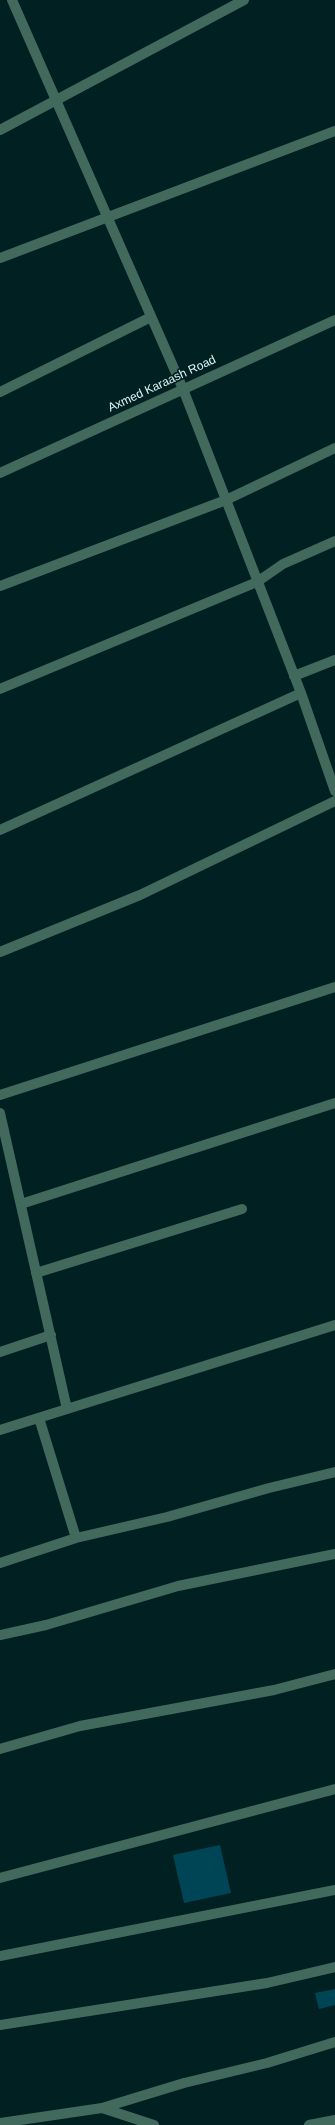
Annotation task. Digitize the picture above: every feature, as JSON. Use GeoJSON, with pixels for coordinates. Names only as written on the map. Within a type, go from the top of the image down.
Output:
{"type":"FeatureCollection","features":[{"type":"Feature","properties":{"kind":"street"},"geometry":{"type":"LineString","coordinates":[[12,0],[57,99],[107,218],[183,389],[301,693],[335,791]]}},
{"type":"Feature","properties":{"kind":"street"},"geometry":{"type":"LineString","coordinates":[[0,130],[244,0]]}},
{"type":"Feature","properties":{"kind":"street"},"geometry":{"type":"LineString","coordinates":[[0,258],[335,131]]}},
{"type":"Feature","properties":{"kind":"street"},"geometry":{"type":"LineString","coordinates":[[0,392],[151,317]]}},
{"type":"Feature","properties":{"kind":"street","name":"Axmed Karaash Road"},"geometry":{"type":"LineString","coordinates":[[0,473],[335,320]]}},
{"type":"Feature","properties":{"kind":"street"},"geometry":{"type":"LineString","coordinates":[[0,586],[226,500],[335,448]]}},
{"type":"Feature","properties":{"kind":"street"},"geometry":{"type":"LineString","coordinates":[[0,689],[258,582],[283,564],[335,540]]}},
{"type":"Feature","properties":{"kind":"street"},"geometry":{"type":"LineString","coordinates":[[294,676],[335,660]]}},
{"type":"Feature","properties":{"kind":"street"},"geometry":{"type":"LineString","coordinates":[[0,830],[301,693]]}},
{"type":"Feature","properties":{"kind":"street"},"geometry":{"type":"LineString","coordinates":[[0,952],[140,895],[335,801]]}},
{"type":"Feature","properties":{"kind":"street"},"geometry":{"type":"LineString","coordinates":[[0,1095],[335,987]]}},
{"type":"Feature","properties":{"kind":"street"},"geometry":{"type":"LineString","coordinates":[[21,1204],[335,1102]]}},
{"type":"Feature","properties":{"kind":"street"},"geometry":{"type":"LineString","coordinates":[[0,1113],[68,1409]]}},
{"type":"Feature","properties":{"kind":"street"},"geometry":{"type":"LineString","coordinates":[[36,1273],[242,1209]]}},
{"type":"Feature","properties":{"kind":"street"},"geometry":{"type":"LineString","coordinates":[[0,1430],[335,1325]]}},
{"type":"Feature","properties":{"kind":"street"},"geometry":{"type":"LineString","coordinates":[[0,1352],[51,1335]]}},
{"type":"Feature","properties":{"kind":"street"},"geometry":{"type":"LineString","coordinates":[[39,1418],[76,1538]]}},
{"type":"Feature","properties":{"kind":"street"},"geometry":{"type":"LineString","coordinates":[[0,1563],[76,1538],[335,1472]]}},
{"type":"Feature","properties":{"kind":"street"},"geometry":{"type":"LineString","coordinates":[[0,1636],[46,1625],[178,1586],[335,1554]]}},
{"type":"Feature","properties":{"kind":"street"},"geometry":{"type":"LineString","coordinates":[[0,1749],[80,1726],[274,1690],[335,1674]]}},
{"type":"Feature","properties":{"kind":"street"},"geometry":{"type":"LineString","coordinates":[[0,1878],[335,1789]]}},
{"type":"Feature","properties":{"kind":"street"},"geometry":{"type":"LineString","coordinates":[[0,1956],[335,1890]]}},
{"type":"Feature","properties":{"kind":"street"},"geometry":{"type":"LineString","coordinates":[[0,2025],[267,1983],[335,1967]]}},
{"type":"Feature","properties":{"kind":"street"},"geometry":{"type":"LineString","coordinates":[[0,2123],[102,2108],[184,2083],[267,2063],[335,2042]]}},
{"type":"Feature","properties":{"kind":"street"},"geometry":{"type":"LineString","coordinates":[[102,2108],[154,2125]]}},
{"type":"Feature","properties":{"kind":"street"},"geometry":{"type":"LineString","coordinates":[[309,2125],[335,2120]]}},
{"type":"Feature","properties":{"kind":"building"},"geometry":{"type":"Polygon","coordinates":[[[220,1845],[231,1893],[184,1903],[173,1855],[220,1845]]]}},
{"type":"Feature","properties":{"kind":"building"},"geometry":{"type":"Polygon","coordinates":[[[335,1989],[335,2005],[319,2009],[315,1993],[335,1989]]]}}]}
